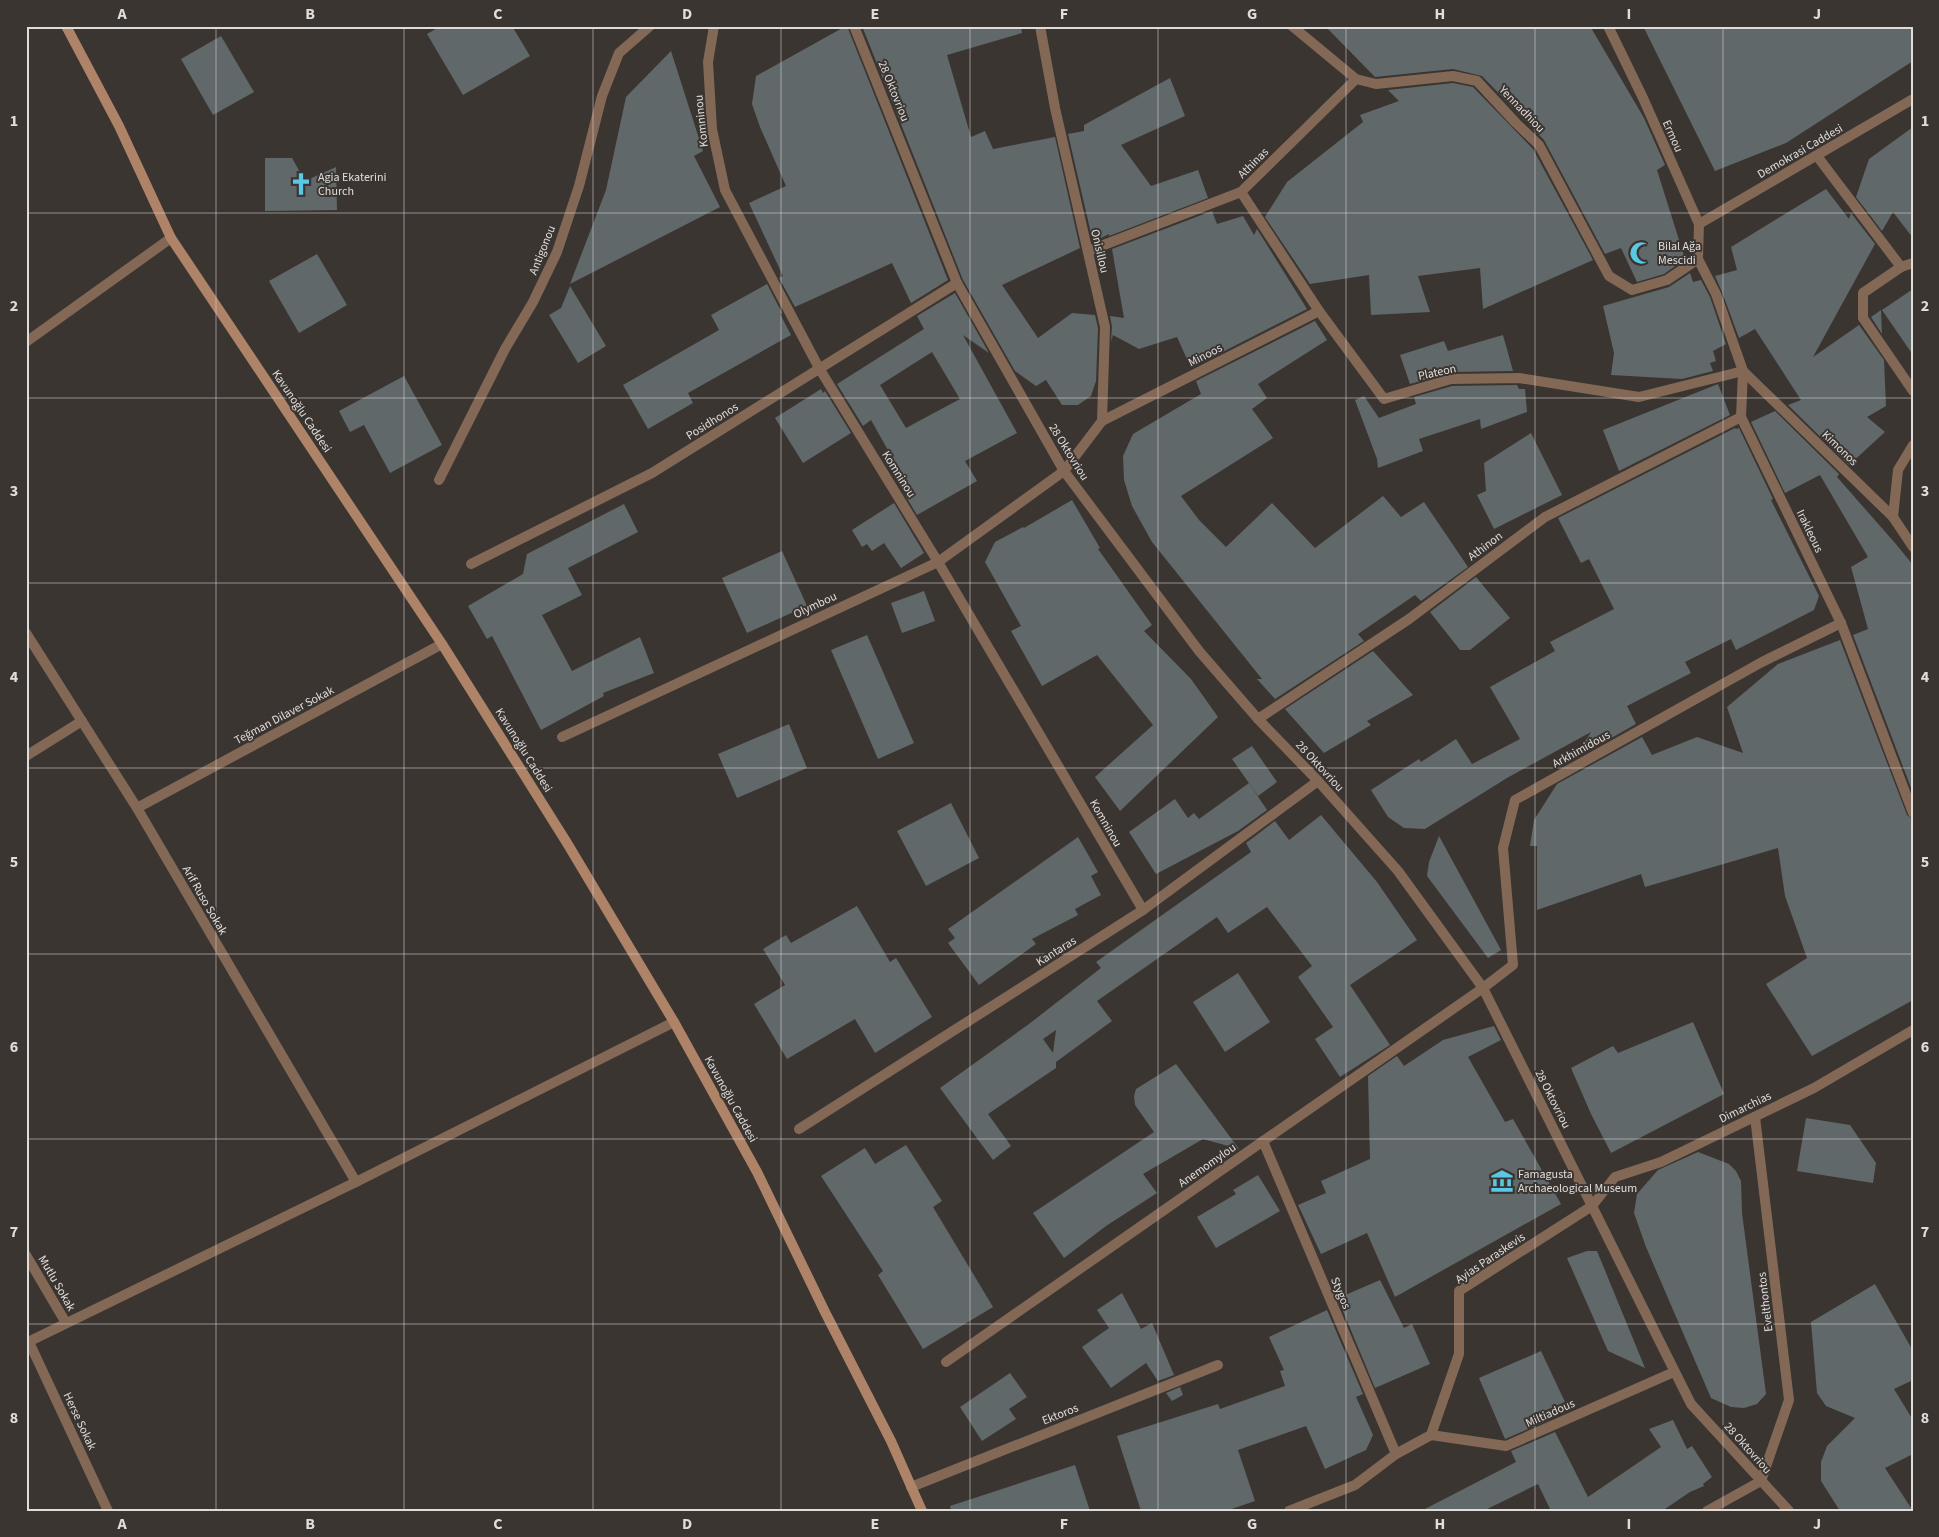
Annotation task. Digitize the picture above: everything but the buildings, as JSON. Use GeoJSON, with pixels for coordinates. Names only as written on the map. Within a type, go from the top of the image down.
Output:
{"type":"FeatureCollection","features":[{"type":"Feature","properties":{"kind":"main road","name":"Kavunoğlu Caddesi"},"geometry":{"type":"LineString","coordinates":[[66,26],[119,126],[171,238],[442,644],[568,843],[674,1022],[757,1172],[825,1312],[891,1441],[922,1511]]}},
{"type":"Feature","properties":{"kind":"street","name":"Antigonou"},"geometry":{"type":"LineString","coordinates":[[439,480],[505,349],[533,302],[557,252],[579,186],[602,96],[619,53],[636,31],[650,26]]}},
{"type":"Feature","properties":{"kind":"street","name":"Komninou"},"geometry":{"type":"LineString","coordinates":[[714,26],[708,62],[712,129],[725,190],[819,368],[938,562],[1143,910]]}},
{"type":"Feature","properties":{"kind":"street","name":"28 Oktovriou"},"geometry":{"type":"LineString","coordinates":[[854,26],[957,283],[1064,470],[1199,652],[1398,871],[1483,988],[1691,1404],[1789,1511]]}},
{"type":"Feature","properties":{"kind":"street","name":"Onisillou"},"geometry":{"type":"LineString","coordinates":[[1040,26],[1055,108],[1105,327],[1102,421]]}},
{"type":"Feature","properties":{"kind":"street","name":"Yennadhiou"},"geometry":{"type":"LineString","coordinates":[[1292,26],[1356,79],[1376,84],[1453,76],[1477,81],[1539,145],[1609,276],[1632,290],[1667,280],[1698,259]]}},
{"type":"Feature","properties":{"kind":"street","name":"Ermou"},"geometry":{"type":"LineString","coordinates":[[1608,26],[1643,98],[1699,224],[1698,259]]}},
{"type":"Feature","properties":{"kind":"street","name":"Athinas"},"geometry":{"type":"LineString","coordinates":[[1088,251],[1241,192],[1356,79]]}},
{"type":"Feature","properties":{"kind":"street","name":"Demokrasi Caddesi"},"geometry":{"type":"LineString","coordinates":[[1699,224],[1913,99]]}},
{"type":"Feature","properties":{"kind":"street"},"geometry":{"type":"LineString","coordinates":[[1818,156],[1901,267]]}},
{"type":"Feature","properties":{"kind":"street","name":"Plateon"},"geometry":{"type":"LineString","coordinates":[[1241,192],[1319,311],[1384,399],[1451,379],[1519,378],[1639,397],[1743,371]]}},
{"type":"Feature","properties":{"kind":"street"},"geometry":{"type":"LineString","coordinates":[[26,342],[171,238]]}},
{"type":"Feature","properties":{"kind":"street","name":"Irakleous"},"geometry":{"type":"LineString","coordinates":[[1698,259],[1716,294],[1743,371],[1741,417],[1841,623],[1913,813]]}},
{"type":"Feature","properties":{"kind":"street"},"geometry":{"type":"LineString","coordinates":[[1913,263],[1901,267],[1862,293],[1862,318],[1913,391]]}},
{"type":"Feature","properties":{"kind":"street","name":"Posidhonos"},"geometry":{"type":"LineString","coordinates":[[471,564],[652,473],[957,283]]}},
{"type":"Feature","properties":{"kind":"street","name":"Minoos"},"geometry":{"type":"LineString","coordinates":[[1102,421],[1319,311]]}},
{"type":"Feature","properties":{"kind":"street","name":"Kimonos"},"geometry":{"type":"LineString","coordinates":[[1743,371],[1893,516],[1913,547]]}},
{"type":"Feature","properties":{"kind":"street","name":"Athinon"},"geometry":{"type":"LineString","coordinates":[[1258,719],[1409,619],[1545,516],[1741,417]]}},
{"type":"Feature","properties":{"kind":"street"},"geometry":{"type":"LineString","coordinates":[[1064,470],[1102,421]]}},
{"type":"Feature","properties":{"kind":"street"},"geometry":{"type":"LineString","coordinates":[[1893,516],[1898,470],[1913,445]]}},
{"type":"Feature","properties":{"kind":"street","name":"Olymbou"},"geometry":{"type":"LineString","coordinates":[[562,737],[938,562],[1064,470]]}},
{"type":"Feature","properties":{"kind":"street","name":"Arkhimidous"},"geometry":{"type":"LineString","coordinates":[[1483,988],[1513,965],[1503,848],[1516,800],[1762,662],[1841,623]]}},
{"type":"Feature","properties":{"kind":"street","name":"Arif Ruso Sokak"},"geometry":{"type":"LineString","coordinates":[[26,633],[137,808],[356,1182]]}},
{"type":"Feature","properties":{"kind":"street","name":"Teğman Dilaver Sokak"},"geometry":{"type":"LineString","coordinates":[[137,808],[442,644]]}},
{"type":"Feature","properties":{"kind":"street"},"geometry":{"type":"LineString","coordinates":[[26,756],[82,721]]}},
{"type":"Feature","properties":{"kind":"street","name":"Kantaras"},"geometry":{"type":"LineString","coordinates":[[798,1129],[1143,910],[1318,781]]}},
{"type":"Feature","properties":{"kind":"street","name":"Anemomylou"},"geometry":{"type":"LineString","coordinates":[[946,1362],[1483,988]]}},
{"type":"Feature","properties":{"kind":"street"},"geometry":{"type":"LineString","coordinates":[[28,1343],[356,1182],[674,1022]]}},
{"type":"Feature","properties":{"kind":"street","name":"Dimarchias"},"geometry":{"type":"LineString","coordinates":[[1592,1206],[1615,1177],[1661,1162],[1814,1088],[1913,1030]]}},
{"type":"Feature","properties":{"kind":"street","name":"Evelthontos"},"geometry":{"type":"LineString","coordinates":[[1755,1117],[1789,1400],[1761,1480]]}},
{"type":"Feature","properties":{"kind":"street","name":"Stygos"},"geometry":{"type":"LineString","coordinates":[[1263,1142],[1396,1454]]}},
{"type":"Feature","properties":{"kind":"street","name":"Ayias Paraskevis"},"geometry":{"type":"LineString","coordinates":[[1431,1434],[1459,1354],[1459,1291],[1592,1206]]}},
{"type":"Feature","properties":{"kind":"street","name":"Mutlu Sokak"},"geometry":{"type":"LineString","coordinates":[[26,1254],[66,1323]]}},
{"type":"Feature","properties":{"kind":"street","name":"Herse Sokak"},"geometry":{"type":"LineString","coordinates":[[28,1343],[108,1511]]}},
{"type":"Feature","properties":{"kind":"street","name":"Ektoros"},"geometry":{"type":"LineString","coordinates":[[911,1487],[1218,1365]]}},
{"type":"Feature","properties":{"kind":"street","name":"Miltiadous"},"geometry":{"type":"LineString","coordinates":[[1431,1434],[1506,1446],[1674,1372]]}},
{"type":"Feature","properties":{"kind":"street"},"geometry":{"type":"LineString","coordinates":[[1289,1511],[1354,1485],[1396,1454],[1431,1434]]}},
{"type":"Feature","properties":{"kind":"street"},"geometry":{"type":"LineString","coordinates":[[1707,1511],[1761,1480]]}},
{"type":"Feature","properties":{"kind":"place","name":"Agia Ekaterini Church"},"geometry":{"type":"Point","coordinates":[301,184]}},
{"type":"Feature","properties":{"kind":"place","name":"Bilal Ağa Mescidi"},"geometry":{"type":"Point","coordinates":[1641,253]}},
{"type":"Feature","properties":{"kind":"place","name":"Famagusta Archaeological Museum"},"geometry":{"type":"Point","coordinates":[1502,1181]}}]}
